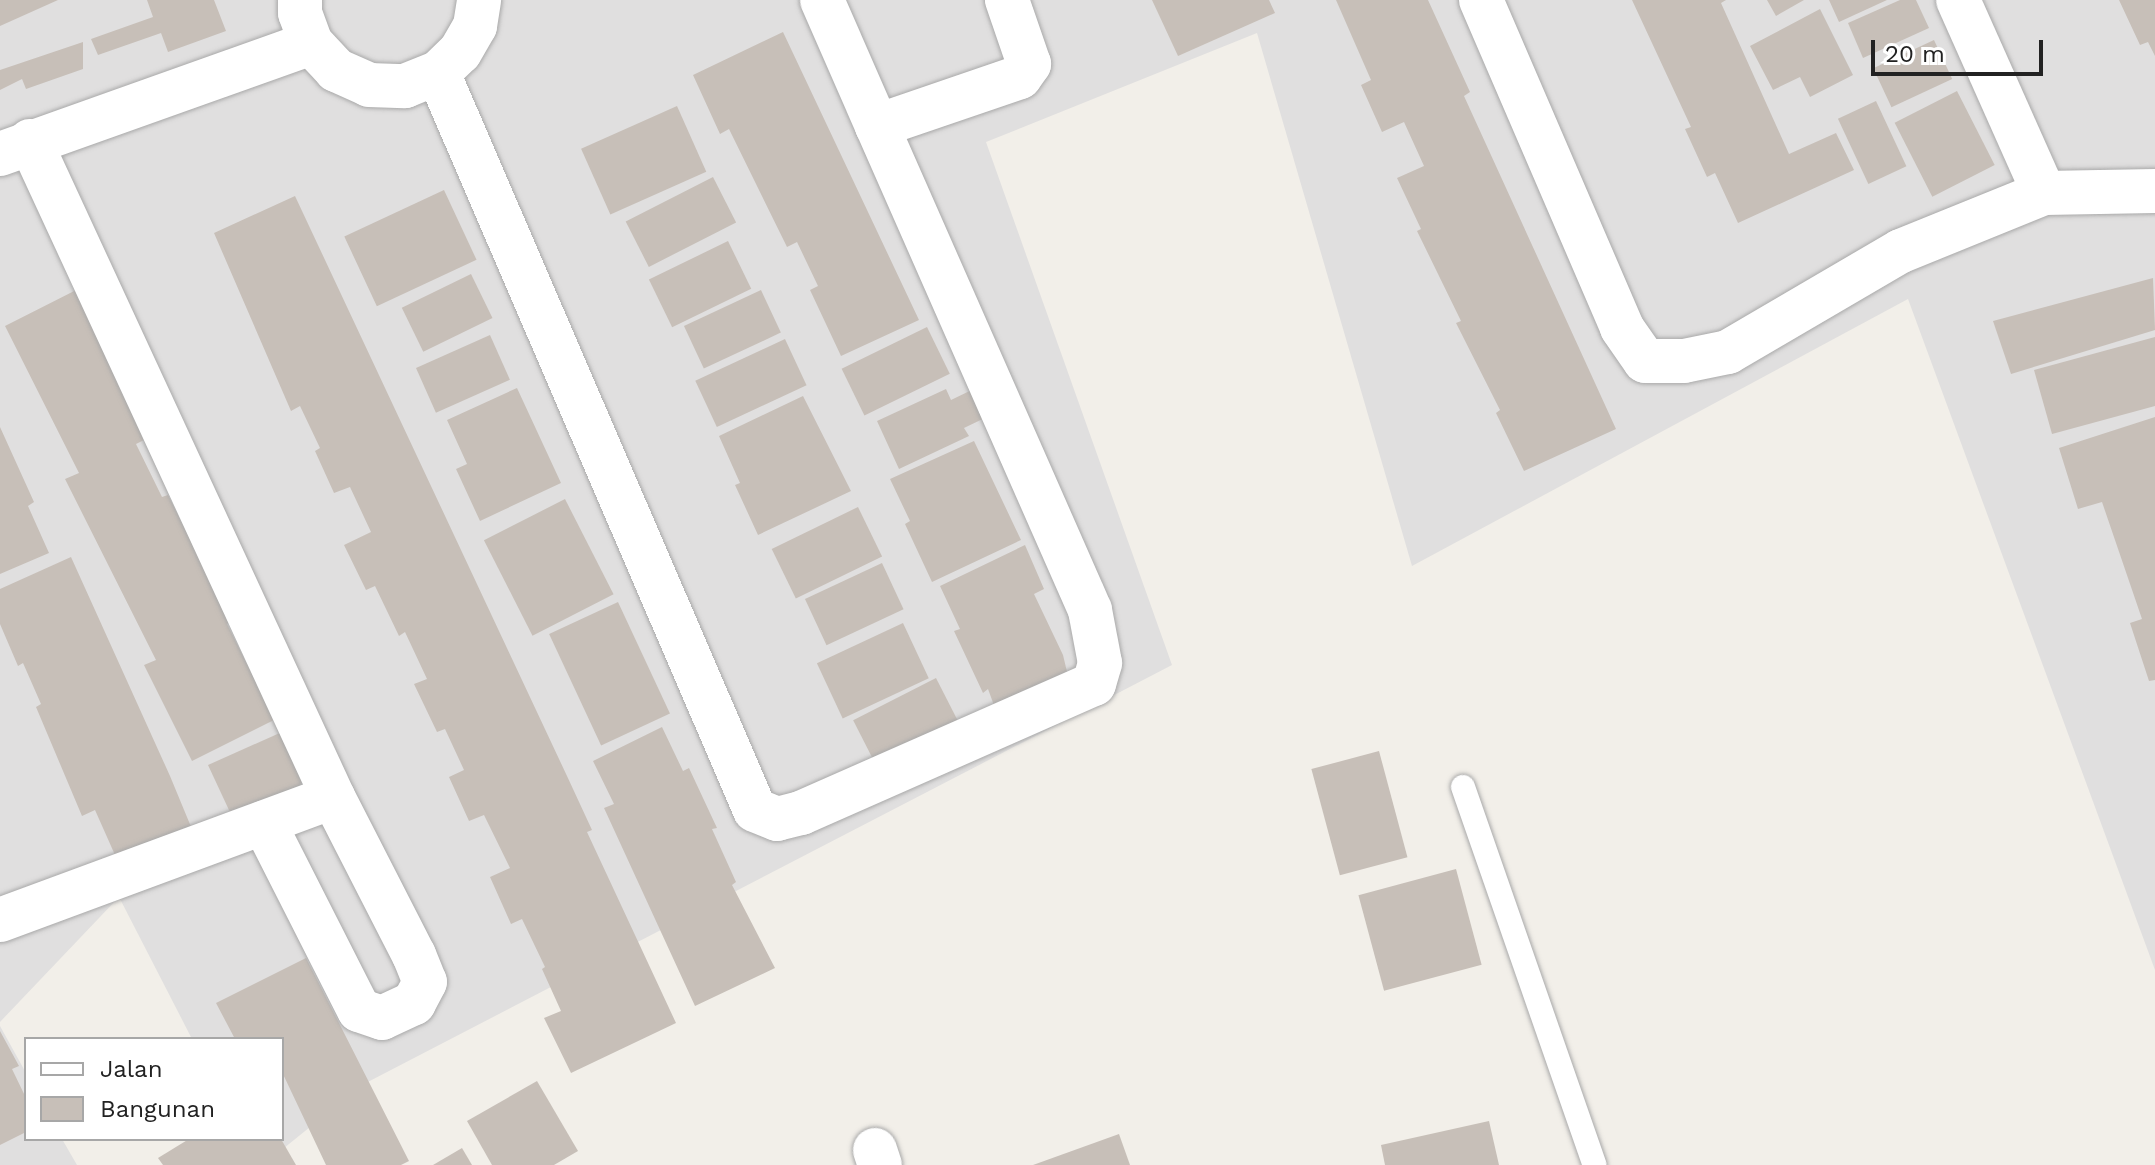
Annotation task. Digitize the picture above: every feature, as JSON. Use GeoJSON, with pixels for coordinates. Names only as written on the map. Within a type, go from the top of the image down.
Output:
{"type":"FeatureCollection","features":[{"type":"Feature","properties":{"kind":"street"},"geometry":{"type":"LineString","coordinates":[[300,0],[300,13],[311,43],[336,70],[369,85],[405,86],[438,73],[460,52],[475,26],[479,0]]}},
{"type":"Feature","properties":{"kind":"street"},"geometry":{"type":"LineString","coordinates":[[438,73],[755,810],[777,819],[801,813],[1094,684],[1100,663],[1090,610],[822,0]]}},
{"type":"Feature","properties":{"kind":"street"},"geometry":{"type":"LineString","coordinates":[[877,126],[1020,77],[1029,64],[1007,0]]}},
{"type":"Feature","properties":{"kind":"street"},"geometry":{"type":"LineString","coordinates":[[1481,0],[1622,328],[1645,361],[1684,361],[1728,352],[1901,251],[2044,193],[2155,191]]}},
{"type":"Feature","properties":{"kind":"street"},"geometry":{"type":"LineString","coordinates":[[1958,0],[2044,193]]}},
{"type":"Feature","properties":{"kind":"street"},"geometry":{"type":"LineString","coordinates":[[264,823],[359,1010],[382,1018],[414,1003],[425,982],[15,148],[311,43]]}},
{"type":"Feature","properties":{"kind":"street"},"geometry":{"type":"LineString","coordinates":[[0,920],[333,797]]}},
{"type":"Feature","properties":{"kind":"lane"},"geometry":{"type":"LineString","coordinates":[[1463,787],[1595,1165]]}},
{"type":"Feature","properties":{"kind":"shaded area"},"geometry":{"type":"Polygon","coordinates":[[[0,0],[2155,0],[2155,970],[1908,299],[1412,566],[1257,33],[986,142],[1172,665],[362,1085],[263,1165],[245,1141],[284,1141],[284,1037],[191,1037],[119,897],[0,1022],[0,0]]]}},
{"type":"Feature","properties":{"kind":"shaded area"},"geometry":{"type":"Polygon","coordinates":[[[0,1026],[24,1069],[24,1141],[63,1141],[77,1165],[0,1165],[0,1026]]]}},
{"type":"Feature","properties":{"kind":"building"},"geometry":{"type":"Polygon","coordinates":[[[0,0],[58,0],[0,26],[0,0]]]}},
{"type":"Feature","properties":{"kind":"building"},"geometry":{"type":"Polygon","coordinates":[[[147,0],[214,0],[226,31],[168,52],[161,33],[98,55],[91,39],[153,17],[147,0]]]}},
{"type":"Feature","properties":{"kind":"building"},"geometry":{"type":"Polygon","coordinates":[[[1152,0],[1269,0],[1275,13],[1178,56],[1152,0]]]}},
{"type":"Feature","properties":{"kind":"building"},"geometry":{"type":"Polygon","coordinates":[[[1336,0],[1428,0],[1470,92],[1464,96],[1616,429],[1524,471],[1496,413],[1500,410],[1456,323],[1461,321],[1417,231],[1421,229],[1397,178],[1424,166],[1404,122],[1382,132],[1361,85],[1371,80],[1336,0]]]}},
{"type":"Feature","properties":{"kind":"building"},"geometry":{"type":"Polygon","coordinates":[[[1632,0],[1726,0],[1721,3],[1789,154],[1836,133],[1854,170],[1738,223],[1715,173],[1707,177],[1685,129],[1691,127],[1632,0]]]}},
{"type":"Feature","properties":{"kind":"building"},"geometry":{"type":"Polygon","coordinates":[[[1767,0],[1804,0],[1776,16],[1767,0]]]}},
{"type":"Feature","properties":{"kind":"building"},"geometry":{"type":"Polygon","coordinates":[[[1829,0],[1887,0],[1839,22],[1829,0]]]}},
{"type":"Feature","properties":{"kind":"building"},"geometry":{"type":"Polygon","coordinates":[[[1900,0],[1916,0],[1929,28],[1863,58],[1848,23],[1900,0]]]}},
{"type":"Feature","properties":{"kind":"building"},"geometry":{"type":"Polygon","coordinates":[[[2119,0],[2155,0],[2155,56],[2148,42],[2140,45],[2119,0]]]}},
{"type":"Feature","properties":{"kind":"building"},"geometry":{"type":"Polygon","coordinates":[[[1820,9],[1853,75],[1810,97],[1800,77],[1773,90],[1750,46],[1820,9]]]}},
{"type":"Feature","properties":{"kind":"building"},"geometry":{"type":"Polygon","coordinates":[[[783,32],[919,320],[841,356],[810,290],[818,286],[797,242],[787,247],[729,129],[720,134],[693,75],[783,32]]]}},
{"type":"Feature","properties":{"kind":"building"},"geometry":{"type":"Polygon","coordinates":[[[1934,40],[1952,79],[1891,107],[1873,68],[1934,40]]]}},
{"type":"Feature","properties":{"kind":"building"},"geometry":{"type":"Polygon","coordinates":[[[83,42],[83,69],[26,89],[22,79],[0,90],[0,70],[83,42]]]}},
{"type":"Feature","properties":{"kind":"building"},"geometry":{"type":"Polygon","coordinates":[[[1957,91],[1995,165],[1932,197],[1895,123],[1957,91]]]}},
{"type":"Feature","properties":{"kind":"building"},"geometry":{"type":"Polygon","coordinates":[[[1876,101],[1906,166],[1868,184],[1838,119],[1876,101]]]}},
{"type":"Feature","properties":{"kind":"building"},"geometry":{"type":"Polygon","coordinates":[[[677,106],[706,172],[610,214],[581,149],[677,106]]]}},
{"type":"Feature","properties":{"kind":"building"},"geometry":{"type":"Polygon","coordinates":[[[713,177],[736,222],[649,267],[626,221],[713,177]]]}},
{"type":"Feature","properties":{"kind":"building"},"geometry":{"type":"Polygon","coordinates":[[[444,190],[477,260],[377,306],[344,236],[444,190]]]}},
{"type":"Feature","properties":{"kind":"building"},"geometry":{"type":"Polygon","coordinates":[[[295,196],[592,830],[587,832],[676,1023],[571,1073],[544,1018],[561,1011],[542,969],[545,967],[522,919],[511,924],[490,877],[510,868],[484,815],[469,821],[449,777],[464,770],[445,729],[437,732],[414,684],[427,679],[405,632],[399,636],[375,586],[366,590],[344,545],[371,532],[350,487],[334,493],[315,451],[320,448],[300,406],[291,411],[214,233],[295,196]]]}},
{"type":"Feature","properties":{"kind":"building"},"geometry":{"type":"Polygon","coordinates":[[[728,241],[751,289],[672,327],[649,280],[728,241]]]}},
{"type":"Feature","properties":{"kind":"building"},"geometry":{"type":"Polygon","coordinates":[[[471,274],[492,318],[423,352],[402,308],[471,274]]]}},
{"type":"Feature","properties":{"kind":"building"},"geometry":{"type":"Polygon","coordinates":[[[2153,278],[2155,330],[2011,374],[1993,321],[2153,278]]]}},
{"type":"Feature","properties":{"kind":"building"},"geometry":{"type":"Polygon","coordinates":[[[90,283],[150,437],[136,444],[162,497],[168,495],[210,578],[227,624],[254,678],[266,672],[286,714],[192,761],[144,665],[156,660],[65,479],[79,473],[5,326],[90,283]]]}},
{"type":"Feature","properties":{"kind":"building"},"geometry":{"type":"Polygon","coordinates":[[[761,290],[781,333],[704,369],[684,326],[761,290]]]}},
{"type":"Feature","properties":{"kind":"building"},"geometry":{"type":"Polygon","coordinates":[[[927,327],[950,374],[864,415],[842,369],[927,327]]]}},
{"type":"Feature","properties":{"kind":"building"},"geometry":{"type":"Polygon","coordinates":[[[490,335],[510,380],[436,413],[416,368],[490,335]]]}},
{"type":"Feature","properties":{"kind":"building"},"geometry":{"type":"Polygon","coordinates":[[[2155,337],[2155,406],[2052,434],[2034,370],[2155,337]]]}},
{"type":"Feature","properties":{"kind":"building"},"geometry":{"type":"Polygon","coordinates":[[[785,339],[807,385],[717,427],[695,381],[785,339]]]}},
{"type":"Feature","properties":{"kind":"building"},"geometry":{"type":"Polygon","coordinates":[[[980,386],[993,414],[964,428],[969,436],[899,469],[877,421],[946,389],[951,400],[980,386]]]}},
{"type":"Feature","properties":{"kind":"building"},"geometry":{"type":"Polygon","coordinates":[[[517,388],[561,483],[480,521],[456,469],[467,464],[447,420],[517,388]]]}},
{"type":"Feature","properties":{"kind":"building"},"geometry":{"type":"Polygon","coordinates":[[[803,396],[851,491],[758,535],[735,485],[740,483],[719,436],[803,396]]]}},
{"type":"Feature","properties":{"kind":"building"},"geometry":{"type":"Polygon","coordinates":[[[2155,417],[2155,680],[2149,681],[2130,623],[2142,619],[2102,502],[2078,509],[2059,448],[2155,417]]]}},
{"type":"Feature","properties":{"kind":"building"},"geometry":{"type":"Polygon","coordinates":[[[0,427],[34,502],[28,506],[49,553],[0,574],[0,427]]]}},
{"type":"Feature","properties":{"kind":"building"},"geometry":{"type":"Polygon","coordinates":[[[974,441],[1021,540],[932,582],[905,524],[910,521],[890,479],[974,441]]]}},
{"type":"Feature","properties":{"kind":"building"},"geometry":{"type":"Polygon","coordinates":[[[565,499],[614,594],[532,636],[484,540],[565,499]]]}},
{"type":"Feature","properties":{"kind":"building"},"geometry":{"type":"Polygon","coordinates":[[[858,507],[882,556],[796,599],[772,549],[858,507]]]}},
{"type":"Feature","properties":{"kind":"building"},"geometry":{"type":"Polygon","coordinates":[[[1025,545],[1044,589],[1034,594],[1063,655],[1068,676],[995,708],[988,689],[983,693],[954,631],[960,629],[940,586],[1025,545]]]}},
{"type":"Feature","properties":{"kind":"building"},"geometry":{"type":"Polygon","coordinates":[[[71,557],[194,834],[115,855],[95,810],[82,816],[36,707],[41,704],[23,663],[18,666],[0,624],[0,589],[71,557]]]}},
{"type":"Feature","properties":{"kind":"building"},"geometry":{"type":"Polygon","coordinates":[[[882,563],[904,609],[827,645],[805,599],[882,563]]]}},
{"type":"Feature","properties":{"kind":"building"},"geometry":{"type":"Polygon","coordinates":[[[618,602],[670,713],[601,746],[549,634],[618,602]]]}},
{"type":"Feature","properties":{"kind":"building"},"geometry":{"type":"Polygon","coordinates":[[[903,623],[929,678],[843,718],[817,663],[903,623]]]}},
{"type":"Feature","properties":{"kind":"building"},"geometry":{"type":"Polygon","coordinates":[[[936,678],[961,726],[878,768],[853,720],[936,678]]]}},
{"type":"Feature","properties":{"kind":"building"},"geometry":{"type":"Polygon","coordinates":[[[662,727],[683,771],[689,768],[717,828],[712,829],[736,882],[732,885],[775,968],[695,1006],[604,808],[614,804],[593,761],[662,727]]]}},
{"type":"Feature","properties":{"kind":"building"},"geometry":{"type":"Polygon","coordinates":[[[282,732],[302,775],[299,794],[235,823],[208,765],[282,732]]]}},
{"type":"Feature","properties":{"kind":"building"},"geometry":{"type":"Polygon","coordinates":[[[1379,751],[1407,857],[1340,875],[1311,769],[1379,751]]]}},
{"type":"Feature","properties":{"kind":"building"},"geometry":{"type":"Polygon","coordinates":[[[1456,869],[1482,965],[1384,991],[1358,895],[1456,869]]]}},
{"type":"Feature","properties":{"kind":"building"},"geometry":{"type":"Polygon","coordinates":[[[306,958],[409,1161],[401,1165],[326,1165],[284,1076],[284,1037],[234,1037],[216,1003],[306,958]]]}},
{"type":"Feature","properties":{"kind":"building"},"geometry":{"type":"Polygon","coordinates":[[[0,1031],[19,1066],[12,1069],[24,1094],[24,1133],[0,1145],[0,1031]]]}},
{"type":"Feature","properties":{"kind":"building"},"geometry":{"type":"Polygon","coordinates":[[[537,1081],[578,1151],[554,1165],[492,1165],[467,1121],[537,1081]]]}},
{"type":"Feature","properties":{"kind":"building"},"geometry":{"type":"Polygon","coordinates":[[[1489,1121],[1499,1165],[1385,1165],[1381,1145],[1489,1121]]]}},
{"type":"Feature","properties":{"kind":"building"},"geometry":{"type":"Polygon","coordinates":[[[1119,1134],[1130,1165],[1033,1165],[1119,1134]]]}},
{"type":"Feature","properties":{"kind":"building"},"geometry":{"type":"Polygon","coordinates":[[[186,1141],[282,1141],[296,1165],[163,1165],[158,1158],[186,1141]]]}},
{"type":"Feature","properties":{"kind":"building"},"geometry":{"type":"Polygon","coordinates":[[[462,1148],[472,1165],[433,1165],[462,1148]]]}}]}
